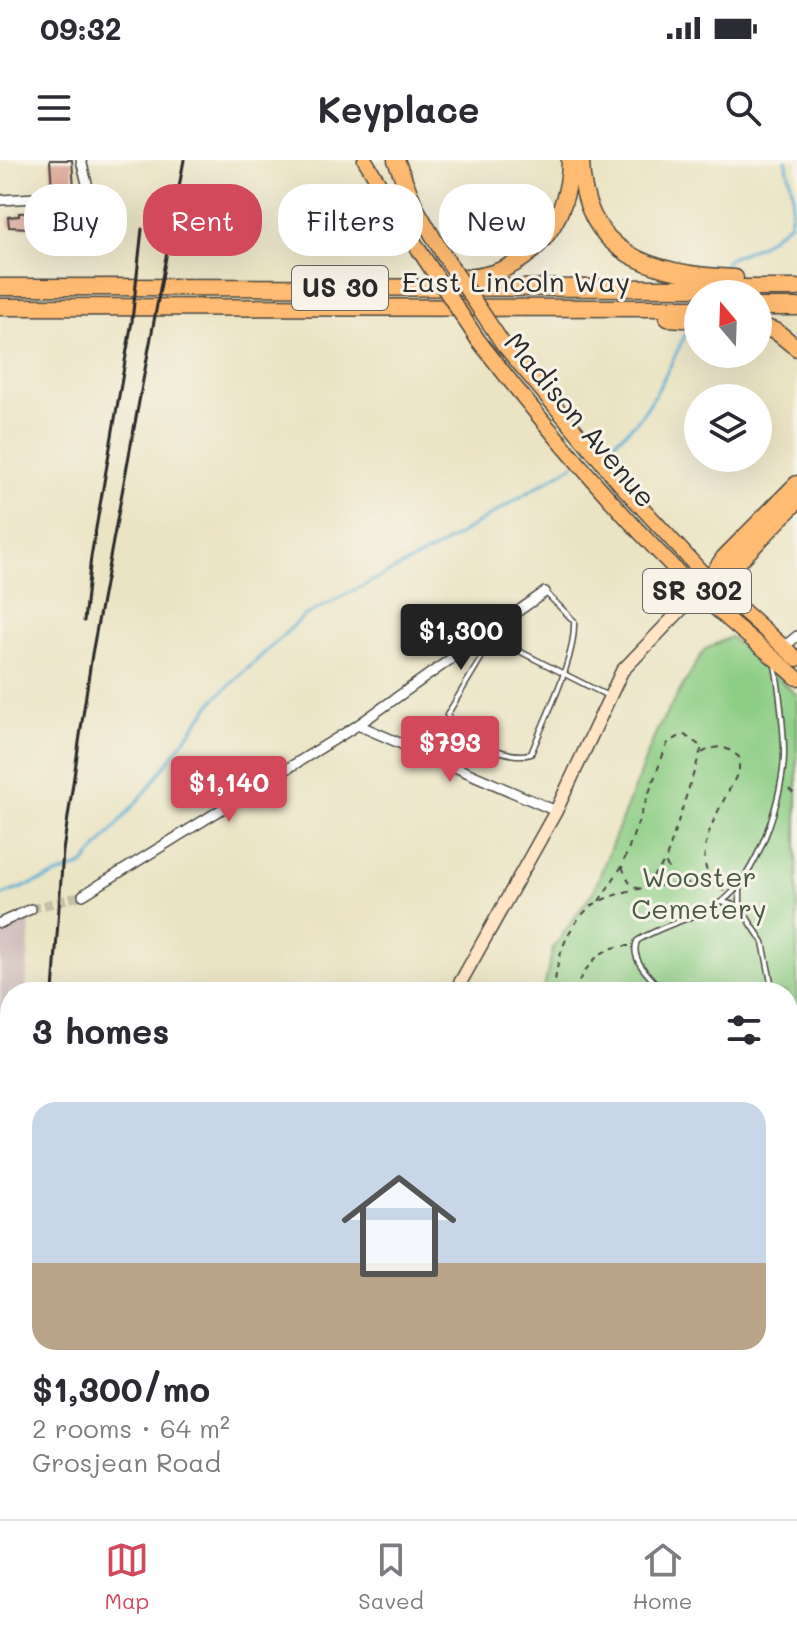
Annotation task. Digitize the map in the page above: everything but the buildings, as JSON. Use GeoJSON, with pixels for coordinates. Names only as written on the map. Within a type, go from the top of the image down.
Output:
{"type":"FeatureCollection","features":[{"type":"Feature","properties":{"kind":"highway"},"geometry":{"type":"LineString","coordinates":[[393,160],[404,184]]}},
{"type":"Feature","properties":{"kind":"highway"},"geometry":{"type":"LineString","coordinates":[[8,287],[128,278],[475,278],[492,274],[523,259],[554,226],[568,191],[570,160]]}},
{"type":"Feature","properties":{"kind":"highway"},"geometry":{"type":"LineString","coordinates":[[581,160],[586,198],[600,228],[642,264],[673,272],[735,280]]}},
{"type":"Feature","properties":{"kind":"highway"},"geometry":{"type":"LineString","coordinates":[[772,283],[797,279]]}},
{"type":"Feature","properties":{"kind":"highway","name":"East Lincoln Way"},"geometry":{"type":"LineString","coordinates":[[772,285],[797,288]]}},
{"type":"Feature","properties":{"kind":"highway","name":"East Lincoln Way"},"geometry":{"type":"LineString","coordinates":[[8,287],[684,288]]}},
{"type":"Feature","properties":{"kind":"highway","name":"East Lincoln Way"},"geometry":{"type":"LineString","coordinates":[[0,307],[523,307],[651,313],[684,309]]}},
{"type":"Feature","properties":{"kind":"highway"},"geometry":{"type":"LineString","coordinates":[[772,307],[797,307]]}},
{"type":"Feature","properties":{"kind":"highway"},"geometry":{"type":"LineString","coordinates":[[651,313],[684,318]]}},
{"type":"Feature","properties":{"kind":"highway"},"geometry":{"type":"LineString","coordinates":[[772,330],[797,348]]}},
{"type":"Feature","properties":{"kind":"highway"},"geometry":{"type":"LineString","coordinates":[[704,586],[724,558],[797,484]]}},
{"type":"Feature","properties":{"kind":"highway"},"geometry":{"type":"LineString","coordinates":[[704,586],[734,566],[797,501]]}},
{"type":"Feature","properties":{"kind":"main road","name":"Madison Avenue"},"geometry":{"type":"LineString","coordinates":[[365,160],[478,340],[554,438],[605,494],[797,678]]}},
{"type":"Feature","properties":{"kind":"main road","name":"Madison Avenue"},"geometry":{"type":"LineString","coordinates":[[423,220],[503,344],[704,586],[791,641],[797,659]]}},
{"type":"Feature","properties":{"kind":"street"},"geometry":{"type":"LineString","coordinates":[[0,200],[90,195],[81,160]]}},
{"type":"Feature","properties":{"kind":"street"},"geometry":{"type":"LineString","coordinates":[[461,982],[556,811],[608,696],[630,662],[704,586]]}},
{"type":"Feature","properties":{"kind":"street"},"geometry":{"type":"LineString","coordinates":[[83,895],[358,725],[545,592]]}},
{"type":"Feature","properties":{"kind":"street"},"geometry":{"type":"LineString","coordinates":[[358,725],[556,811]]}},
{"type":"Feature","properties":{"kind":"street"},"geometry":{"type":"LineString","coordinates":[[0,923],[31,909]]}},
{"type":"Feature","properties":{"kind":"lane"},"geometry":{"type":"LineString","coordinates":[[545,592],[574,621],[575,639],[563,671],[531,754],[517,757],[455,729],[447,715],[483,655],[511,647],[563,671],[608,696]]}},
{"type":"Feature","properties":{"kind":"lane"},"geometry":{"type":"LineString","coordinates":[[655,982],[639,963],[634,946],[645,935],[722,902],[740,885],[760,849],[776,799],[784,753],[774,657]]}},
{"type":"Feature","properties":{"kind":"lane"},"geometry":{"type":"LineString","coordinates":[[740,885],[740,907],[763,942],[771,982]]}},
{"type":"Feature","properties":{"kind":"lane"},"geometry":{"type":"LineString","coordinates":[[722,902],[740,907]]}},
{"type":"Feature","properties":{"kind":"path"},"geometry":{"type":"LineString","coordinates":[[599,901],[622,866],[667,744],[683,734],[693,737],[702,747],[701,753],[665,862],[641,890]]}},
{"type":"Feature","properties":{"kind":"path"},"geometry":{"type":"LineString","coordinates":[[701,753],[713,747],[727,747],[739,757],[739,770],[703,850],[707,876],[716,886]]}},
{"type":"Feature","properties":{"kind":"path"},"geometry":{"type":"LineString","coordinates":[[665,862],[671,874],[682,881]]}},
{"type":"Feature","properties":{"kind":"path"},"geometry":{"type":"LineString","coordinates":[[622,866],[624,876],[641,890]]}},
{"type":"Feature","properties":{"kind":"path"},"geometry":{"type":"LineString","coordinates":[[555,982],[556,958],[586,910],[599,901],[682,881],[716,886],[732,893]]}},
{"type":"Feature","properties":{"kind":"path"},"geometry":{"type":"LineString","coordinates":[[578,982],[590,960],[614,945],[634,946]]}},
{"type":"Feature","properties":{"kind":"shaded area"},"geometry":{"type":"Polygon","coordinates":[[[30,922],[27,982],[0,982],[0,933],[30,922]]]}},
{"type":"Feature","properties":{"kind":"green space","name":"Wooster Cemetery"},"geometry":{"type":"Polygon","coordinates":[[[730,637],[797,695],[797,982],[545,982],[553,948],[594,890],[657,730],[704,650],[730,637]]]}},
{"type":"Feature","properties":{"kind":"waterway"},"geometry":{"type":"LineString","coordinates":[[722,269],[728,259],[761,245],[790,223],[793,194],[786,160]]}},
{"type":"Feature","properties":{"kind":"waterway"},"geometry":{"type":"LineString","coordinates":[[598,452],[631,427],[643,412],[684,338]]}},
{"type":"Feature","properties":{"kind":"waterway"},"geometry":{"type":"LineString","coordinates":[[0,896],[83,865],[147,790],[215,699],[304,616],[437,548],[573,465]]}},
{"type":"Feature","properties":{"kind":"tunnel"},"geometry":{"type":"LineString","coordinates":[[31,909],[83,895]]}},
{"type":"Feature","properties":{"kind":"railway"},"geometry":{"type":"LineString","coordinates":[[54,982],[63,851],[92,654],[184,160]]}},
{"type":"Feature","properties":{"kind":"railway"},"geometry":{"type":"LineString","coordinates":[[84,621],[91,557],[132,321],[142,229]]}}]}
